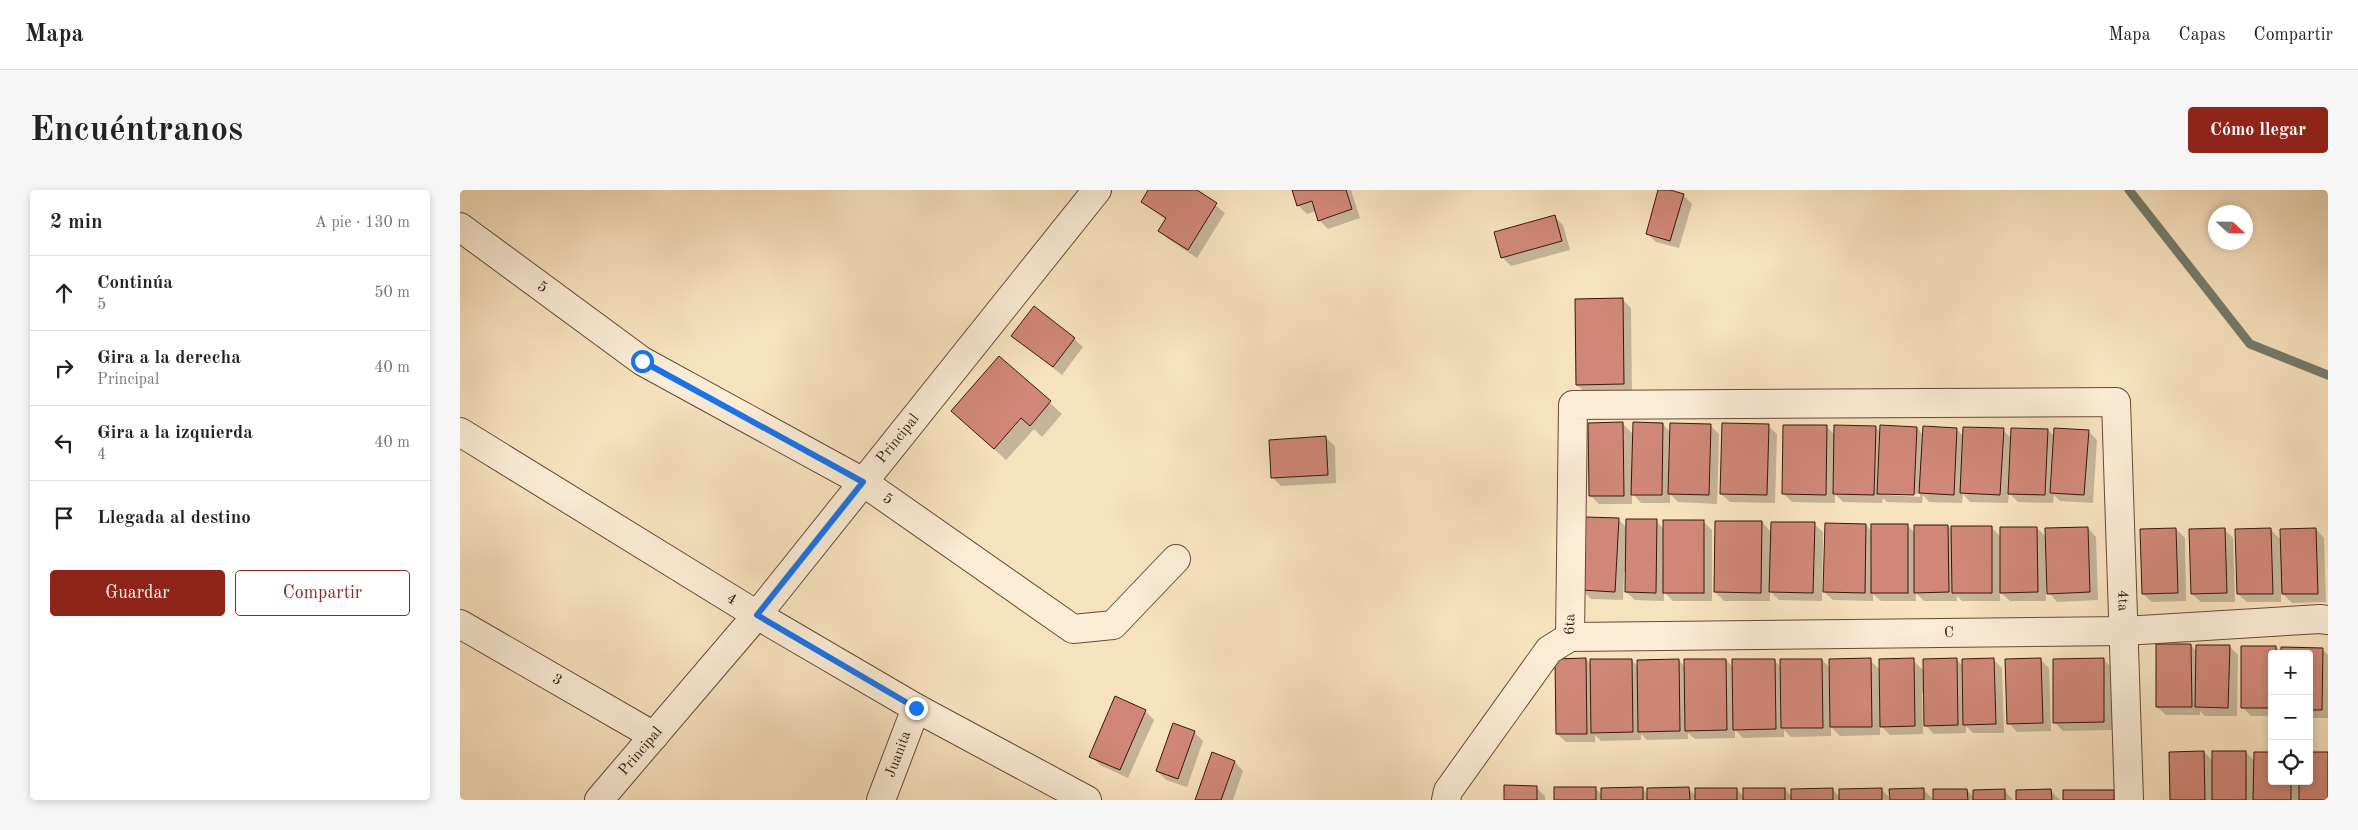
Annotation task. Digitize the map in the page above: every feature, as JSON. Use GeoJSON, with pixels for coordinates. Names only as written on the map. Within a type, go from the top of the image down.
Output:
{"type":"FeatureCollection","features":[{"type":"Feature","properties":{"kind":"street","name":"Principal"},"geometry":{"type":"LineString","coordinates":[[599,800],[757,615],[1097,190]]}},
{"type":"Feature","properties":{"kind":"street","name":"5"},"geometry":{"type":"LineString","coordinates":[[460,227],[642,361],[863,482],[1073,629],[1113,625],[1176,559]]}},
{"type":"Feature","properties":{"kind":"street","name":"4ta"},"geometry":{"type":"LineString","coordinates":[[1573,404],[2116,402],[2129,800]]}},
{"type":"Feature","properties":{"kind":"street","name":"6ta"},"geometry":{"type":"LineString","coordinates":[[1446,800],[1448,791],[1549,650],[1570,637],[1573,404]]}},
{"type":"Feature","properties":{"kind":"street","name":"4"},"geometry":{"type":"LineString","coordinates":[[460,432],[757,615],[916,708],[1087,800]]}},
{"type":"Feature","properties":{"kind":"street","name":"C"},"geometry":{"type":"LineString","coordinates":[[1570,637],[2124,631],[2310,619],[2328,620]]}},
{"type":"Feature","properties":{"kind":"street","name":"3"},"geometry":{"type":"LineString","coordinates":[[460,624],[654,736]]}},
{"type":"Feature","properties":{"kind":"street","name":"Juanita"},"geometry":{"type":"LineString","coordinates":[[881,800],[916,708]]}},
{"type":"Feature","properties":{"kind":"building"},"geometry":{"type":"Polygon","coordinates":[[[1148,190],[1197,190],[1217,203],[1188,250],[1158,231],[1166,218],[1141,202],[1148,190]]]}},
{"type":"Feature","properties":{"kind":"building"},"geometry":{"type":"Polygon","coordinates":[[[1292,190],[1346,190],[1352,209],[1318,221],[1312,201],[1297,206],[1292,190]]]}},
{"type":"Feature","properties":{"kind":"building"},"geometry":{"type":"Polygon","coordinates":[[[1658,190],[1670,190],[1684,194],[1670,241],[1646,234],[1658,190]]]}},
{"type":"Feature","properties":{"kind":"building"},"geometry":{"type":"Polygon","coordinates":[[[1555,215],[1562,241],[1501,258],[1494,232],[1555,215]]]}},
{"type":"Feature","properties":{"kind":"building"},"geometry":{"type":"Polygon","coordinates":[[[1623,298],[1624,384],[1576,385],[1575,299],[1623,298]]]}},
{"type":"Feature","properties":{"kind":"building"},"geometry":{"type":"Polygon","coordinates":[[[1034,306],[1075,338],[1053,367],[1011,336],[1034,306]]]}},
{"type":"Feature","properties":{"kind":"building"},"geometry":{"type":"Polygon","coordinates":[[[999,356],[1051,401],[1030,426],[1021,418],[994,449],[951,411],[999,356]]]}},
{"type":"Feature","properties":{"kind":"building"},"geometry":{"type":"Polygon","coordinates":[[[1623,422],[1624,496],[1589,496],[1588,423],[1623,422]]]}},
{"type":"Feature","properties":{"kind":"building"},"geometry":{"type":"Polygon","coordinates":[[[1633,422],[1663,423],[1662,495],[1631,495],[1633,422]]]}},
{"type":"Feature","properties":{"kind":"building"},"geometry":{"type":"Polygon","coordinates":[[[1670,423],[1711,424],[1709,495],[1668,494],[1670,423]]]}},
{"type":"Feature","properties":{"kind":"building"},"geometry":{"type":"Polygon","coordinates":[[[1722,423],[1769,424],[1767,495],[1720,494],[1722,423]]]}},
{"type":"Feature","properties":{"kind":"building"},"geometry":{"type":"Polygon","coordinates":[[[1783,425],[1827,425],[1826,495],[1782,494],[1783,425]]]}},
{"type":"Feature","properties":{"kind":"building"},"geometry":{"type":"Polygon","coordinates":[[[1834,425],[1876,426],[1874,495],[1833,494],[1834,425]]]}},
{"type":"Feature","properties":{"kind":"building"},"geometry":{"type":"Polygon","coordinates":[[[1880,425],[1917,427],[1914,495],[1877,494],[1880,425]]]}},
{"type":"Feature","properties":{"kind":"building"},"geometry":{"type":"Polygon","coordinates":[[[1923,426],[1957,428],[1954,495],[1919,493],[1923,426]]]}},
{"type":"Feature","properties":{"kind":"building"},"geometry":{"type":"Polygon","coordinates":[[[1963,427],[2004,428],[2000,495],[1960,493],[1963,427]]]}},
{"type":"Feature","properties":{"kind":"building"},"geometry":{"type":"Polygon","coordinates":[[[2011,428],[2048,429],[2045,495],[2008,494],[2011,428]]]}},
{"type":"Feature","properties":{"kind":"building"},"geometry":{"type":"Polygon","coordinates":[[[2054,428],[2089,430],[2084,495],[2050,493],[2054,428]]]}},
{"type":"Feature","properties":{"kind":"building"},"geometry":{"type":"Polygon","coordinates":[[[1326,436],[1328,475],[1271,478],[1269,440],[1326,436]]]}},
{"type":"Feature","properties":{"kind":"building"},"geometry":{"type":"Polygon","coordinates":[[[1585,517],[1619,518],[1615,592],[1581,590],[1585,517]]]}},
{"type":"Feature","properties":{"kind":"building"},"geometry":{"type":"Polygon","coordinates":[[[1626,519],[1657,519],[1656,593],[1625,592],[1626,519]]]}},
{"type":"Feature","properties":{"kind":"building"},"geometry":{"type":"Polygon","coordinates":[[[1663,520],[1704,520],[1704,593],[1663,593],[1663,520]]]}},
{"type":"Feature","properties":{"kind":"building"},"geometry":{"type":"Polygon","coordinates":[[[1715,521],[1762,521],[1761,593],[1714,592],[1715,521]]]}},
{"type":"Feature","properties":{"kind":"building"},"geometry":{"type":"Polygon","coordinates":[[[1771,522],[1815,522],[1813,593],[1769,592],[1771,522]]]}},
{"type":"Feature","properties":{"kind":"building"},"geometry":{"type":"Polygon","coordinates":[[[1825,523],[1866,524],[1865,593],[1823,592],[1825,523]]]}},
{"type":"Feature","properties":{"kind":"building"},"geometry":{"type":"Polygon","coordinates":[[[1871,524],[1908,524],[1908,593],[1871,593],[1871,524]]]}},
{"type":"Feature","properties":{"kind":"building"},"geometry":{"type":"Polygon","coordinates":[[[1914,525],[1948,525],[1949,592],[1914,593],[1914,525]]]}},
{"type":"Feature","properties":{"kind":"building"},"geometry":{"type":"Polygon","coordinates":[[[1951,526],[1992,526],[1992,593],[1952,593],[1951,526]]]}},
{"type":"Feature","properties":{"kind":"building"},"geometry":{"type":"Polygon","coordinates":[[[2000,527],[2037,527],[2038,592],[2000,593],[2000,527]]]}},
{"type":"Feature","properties":{"kind":"building"},"geometry":{"type":"Polygon","coordinates":[[[2088,527],[2090,592],[2047,594],[2045,528],[2088,527]]]}},
{"type":"Feature","properties":{"kind":"building"},"geometry":{"type":"Polygon","coordinates":[[[2176,528],[2178,593],[2142,594],[2140,529],[2176,528]]]}},
{"type":"Feature","properties":{"kind":"building"},"geometry":{"type":"Polygon","coordinates":[[[2225,528],[2227,593],[2191,594],[2189,529],[2225,528]]]}},
{"type":"Feature","properties":{"kind":"building"},"geometry":{"type":"Polygon","coordinates":[[[2271,528],[2273,594],[2237,594],[2235,529],[2271,528]]]}},
{"type":"Feature","properties":{"kind":"building"},"geometry":{"type":"Polygon","coordinates":[[[2316,528],[2318,594],[2282,594],[2280,529],[2316,528]]]}},
{"type":"Feature","properties":{"kind":"building"},"geometry":{"type":"Polygon","coordinates":[[[2156,644],[2191,644],[2192,707],[2156,707],[2156,644]]]}},
{"type":"Feature","properties":{"kind":"building"},"geometry":{"type":"Polygon","coordinates":[[[2196,645],[2230,645],[2228,708],[2195,707],[2196,645]]]}},
{"type":"Feature","properties":{"kind":"building"},"geometry":{"type":"Polygon","coordinates":[[[2241,646],[2276,646],[2276,650],[2268,650],[2268,708],[2241,708],[2241,646]]]}},
{"type":"Feature","properties":{"kind":"building"},"geometry":{"type":"Polygon","coordinates":[[[2281,647],[2323,648],[2322,710],[2313,710],[2313,650],[2281,650],[2281,647]]]}},
{"type":"Feature","properties":{"kind":"building"},"geometry":{"type":"Polygon","coordinates":[[[1586,658],[1587,734],[1556,734],[1555,659],[1586,658]]]}},
{"type":"Feature","properties":{"kind":"building"},"geometry":{"type":"Polygon","coordinates":[[[1871,658],[1872,727],[1830,727],[1829,659],[1871,658]]]}},
{"type":"Feature","properties":{"kind":"building"},"geometry":{"type":"Polygon","coordinates":[[[1914,658],[1915,726],[1880,727],[1879,659],[1914,658]]]}},
{"type":"Feature","properties":{"kind":"building"},"geometry":{"type":"Polygon","coordinates":[[[1957,658],[1958,725],[1924,726],[1923,659],[1957,658]]]}},
{"type":"Feature","properties":{"kind":"building"},"geometry":{"type":"Polygon","coordinates":[[[1994,658],[1996,724],[1963,725],[1962,659],[1994,658]]]}},
{"type":"Feature","properties":{"kind":"building"},"geometry":{"type":"Polygon","coordinates":[[[2041,658],[2043,723],[2007,724],[2005,659],[2041,658]]]}},
{"type":"Feature","properties":{"kind":"building"},"geometry":{"type":"Polygon","coordinates":[[[2104,658],[2104,722],[2053,723],[2053,659],[2104,658]]]}},
{"type":"Feature","properties":{"kind":"building"},"geometry":{"type":"Polygon","coordinates":[[[1590,659],[1632,659],[1633,732],[1591,733],[1590,659]]]}},
{"type":"Feature","properties":{"kind":"building"},"geometry":{"type":"Polygon","coordinates":[[[1679,659],[1680,731],[1638,732],[1637,660],[1679,659]]]}},
{"type":"Feature","properties":{"kind":"building"},"geometry":{"type":"Polygon","coordinates":[[[1684,659],[1726,659],[1727,730],[1685,731],[1684,659]]]}},
{"type":"Feature","properties":{"kind":"building"},"geometry":{"type":"Polygon","coordinates":[[[1732,659],[1775,659],[1776,729],[1733,730],[1732,659]]]}},
{"type":"Feature","properties":{"kind":"building"},"geometry":{"type":"Polygon","coordinates":[[[1780,659],[1822,659],[1823,728],[1781,728],[1780,659]]]}},
{"type":"Feature","properties":{"kind":"building"},"geometry":{"type":"Polygon","coordinates":[[[1115,696],[1146,710],[1120,770],[1089,757],[1115,696]]]}},
{"type":"Feature","properties":{"kind":"building"},"geometry":{"type":"Polygon","coordinates":[[[1173,723],[1195,731],[1178,779],[1156,771],[1173,723]]]}},
{"type":"Feature","properties":{"kind":"building"},"geometry":{"type":"Polygon","coordinates":[[[2204,751],[2205,800],[2170,800],[2169,752],[2204,751]]]}},
{"type":"Feature","properties":{"kind":"building"},"geometry":{"type":"Polygon","coordinates":[[[2212,751],[2246,751],[2246,800],[2212,800],[2212,751]]]}},
{"type":"Feature","properties":{"kind":"building"},"geometry":{"type":"Polygon","coordinates":[[[1212,752],[1235,761],[1221,800],[1195,800],[1212,752]]]}},
{"type":"Feature","properties":{"kind":"building"},"geometry":{"type":"Polygon","coordinates":[[[2254,752],[2268,752],[2268,785],[2291,785],[2291,800],[2253,800],[2254,752]]]}},
{"type":"Feature","properties":{"kind":"building"},"geometry":{"type":"Polygon","coordinates":[[[2313,752],[2328,752],[2328,800],[2299,800],[2299,785],[2313,785],[2313,752]]]}},
{"type":"Feature","properties":{"kind":"building"},"geometry":{"type":"Polygon","coordinates":[[[1504,785],[1537,786],[1537,800],[1504,800],[1504,785]]]}},
{"type":"Feature","properties":{"kind":"building"},"geometry":{"type":"Polygon","coordinates":[[[1554,787],[1596,787],[1596,800],[1554,800],[1554,787]]]}},
{"type":"Feature","properties":{"kind":"building"},"geometry":{"type":"Polygon","coordinates":[[[1643,787],[1643,800],[1601,800],[1601,788],[1643,787]]]}},
{"type":"Feature","properties":{"kind":"building"},"geometry":{"type":"Polygon","coordinates":[[[1689,787],[1690,800],[1647,800],[1647,788],[1689,787]]]}},
{"type":"Feature","properties":{"kind":"building"},"geometry":{"type":"Polygon","coordinates":[[[1695,788],[1737,788],[1737,800],[1695,800],[1695,788]]]}},
{"type":"Feature","properties":{"kind":"building"},"geometry":{"type":"Polygon","coordinates":[[[1743,788],[1785,788],[1785,800],[1743,800],[1743,788]]]}},
{"type":"Feature","properties":{"kind":"building"},"geometry":{"type":"Polygon","coordinates":[[[1833,788],[1833,800],[1791,800],[1791,789],[1833,788]]]}},
{"type":"Feature","properties":{"kind":"building"},"geometry":{"type":"Polygon","coordinates":[[[1882,788],[1882,800],[1839,800],[1839,789],[1882,788]]]}},
{"type":"Feature","properties":{"kind":"building"},"geometry":{"type":"Polygon","coordinates":[[[1924,788],[1924,800],[1890,800],[1889,789],[1924,788]]]}},
{"type":"Feature","properties":{"kind":"building"},"geometry":{"type":"Polygon","coordinates":[[[1933,789],[1967,789],[1968,800],[1933,800],[1933,789]]]}},
{"type":"Feature","properties":{"kind":"building"},"geometry":{"type":"Polygon","coordinates":[[[2005,789],[2005,800],[1973,800],[1973,790],[2005,789]]]}},
{"type":"Feature","properties":{"kind":"building"},"geometry":{"type":"Polygon","coordinates":[[[2051,789],[2052,800],[2016,800],[2016,790],[2051,789]]]}},
{"type":"Feature","properties":{"kind":"building"},"geometry":{"type":"Polygon","coordinates":[[[2063,790],[2114,790],[2114,800],[2063,800],[2063,790]]]}},
{"type":"Feature","properties":{"kind":"waterway"},"geometry":{"type":"LineString","coordinates":[[2129,190],[2250,344],[2328,375]]}},
{"type":"Feature","properties":{"kind":"route"},"geometry":{"type":"LineString","coordinates":[[642,361],[863,482],[757,615],[916,708]]}}]}
